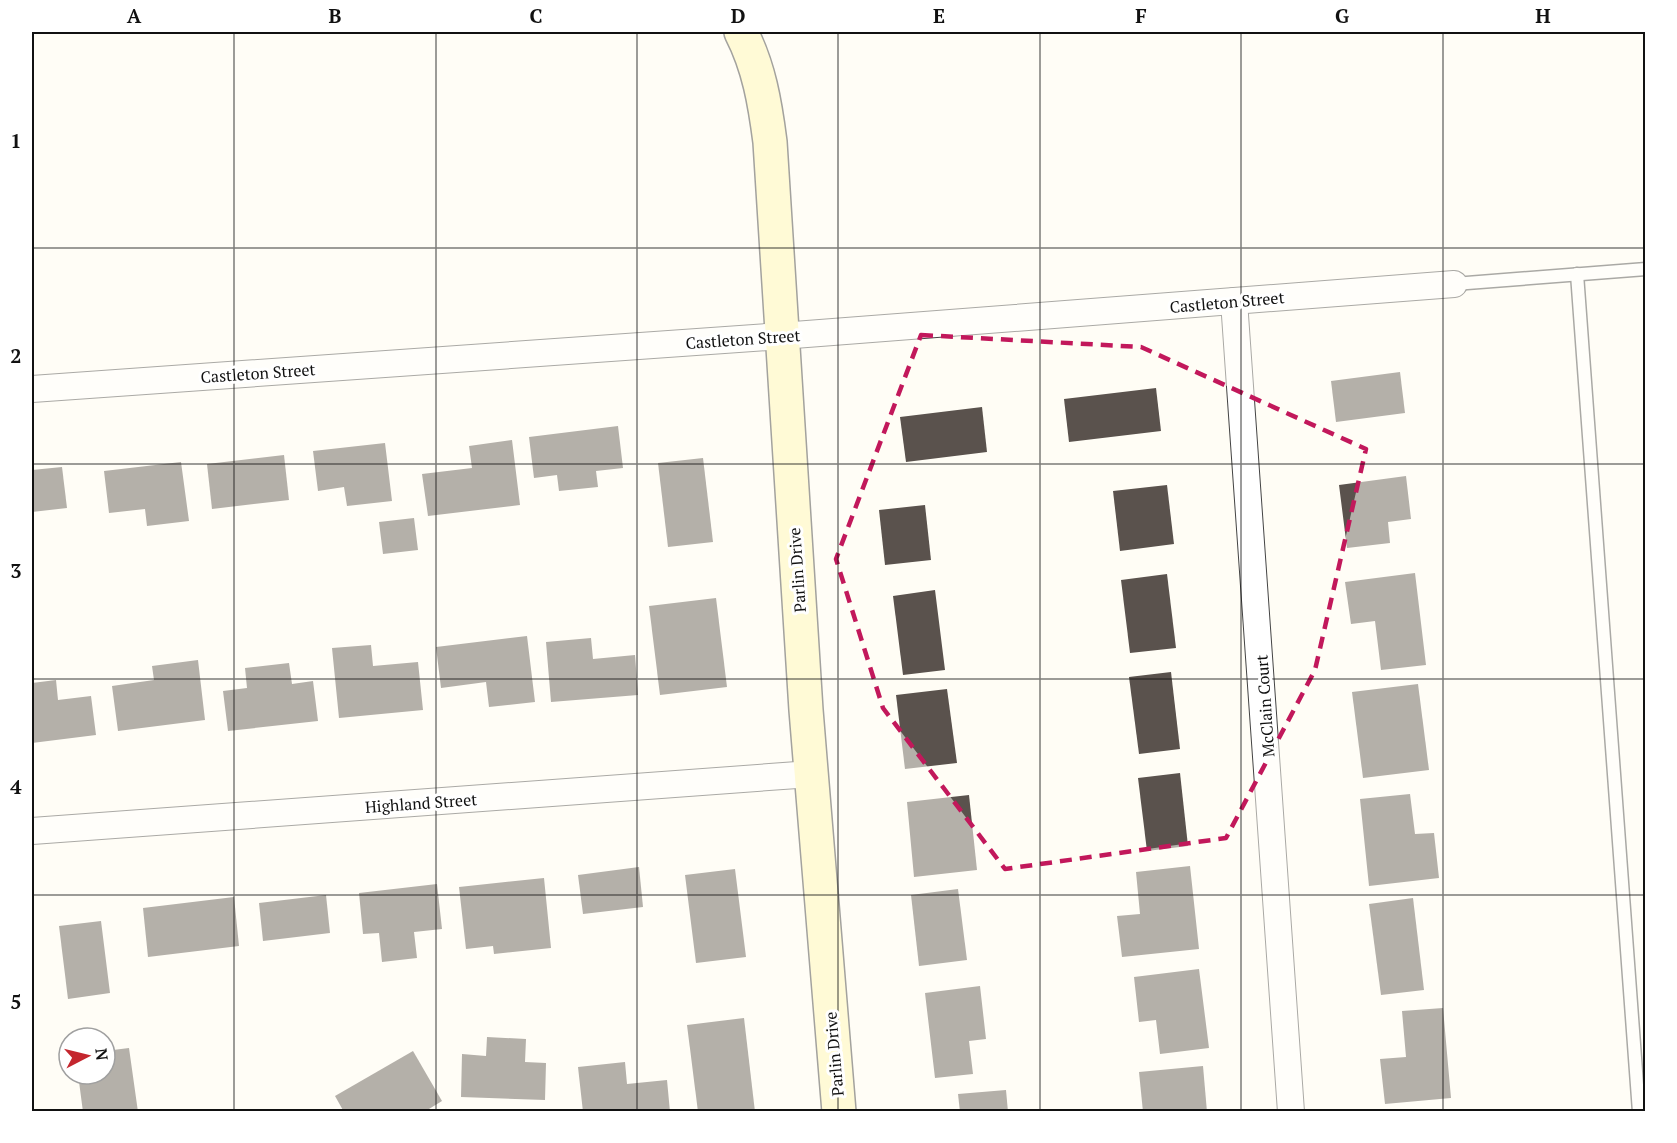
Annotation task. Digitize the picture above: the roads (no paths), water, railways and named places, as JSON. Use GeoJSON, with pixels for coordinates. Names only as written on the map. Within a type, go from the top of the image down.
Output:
{"type":"FeatureCollection","features":[{"type":"Feature","properties":{"kind":"street","name":"Parlin Drive"},"geometry":{"type":"LineString","coordinates":[[741,32],[752,54],[764,93],[770,142],[811,774],[839,1112]]}},
{"type":"Feature","properties":{"kind":"street","name":"Castleton Street"},"geometry":{"type":"LineString","coordinates":[[32,389],[781,336],[1454,284]]}},
{"type":"Feature","properties":{"kind":"street","name":"McClain Court"},"geometry":{"type":"LineString","coordinates":[[1234,301],[1291,1112]]}},
{"type":"Feature","properties":{"kind":"street","name":"Highland Street"},"geometry":{"type":"LineString","coordinates":[[32,831],[811,774]]}},
{"type":"Feature","properties":{"kind":"lane"},"geometry":{"type":"LineString","coordinates":[[1454,284],[1646,269]]}},
{"type":"Feature","properties":{"kind":"lane"},"geometry":{"type":"LineString","coordinates":[[1577,274],[1640,1112]]}}]}
